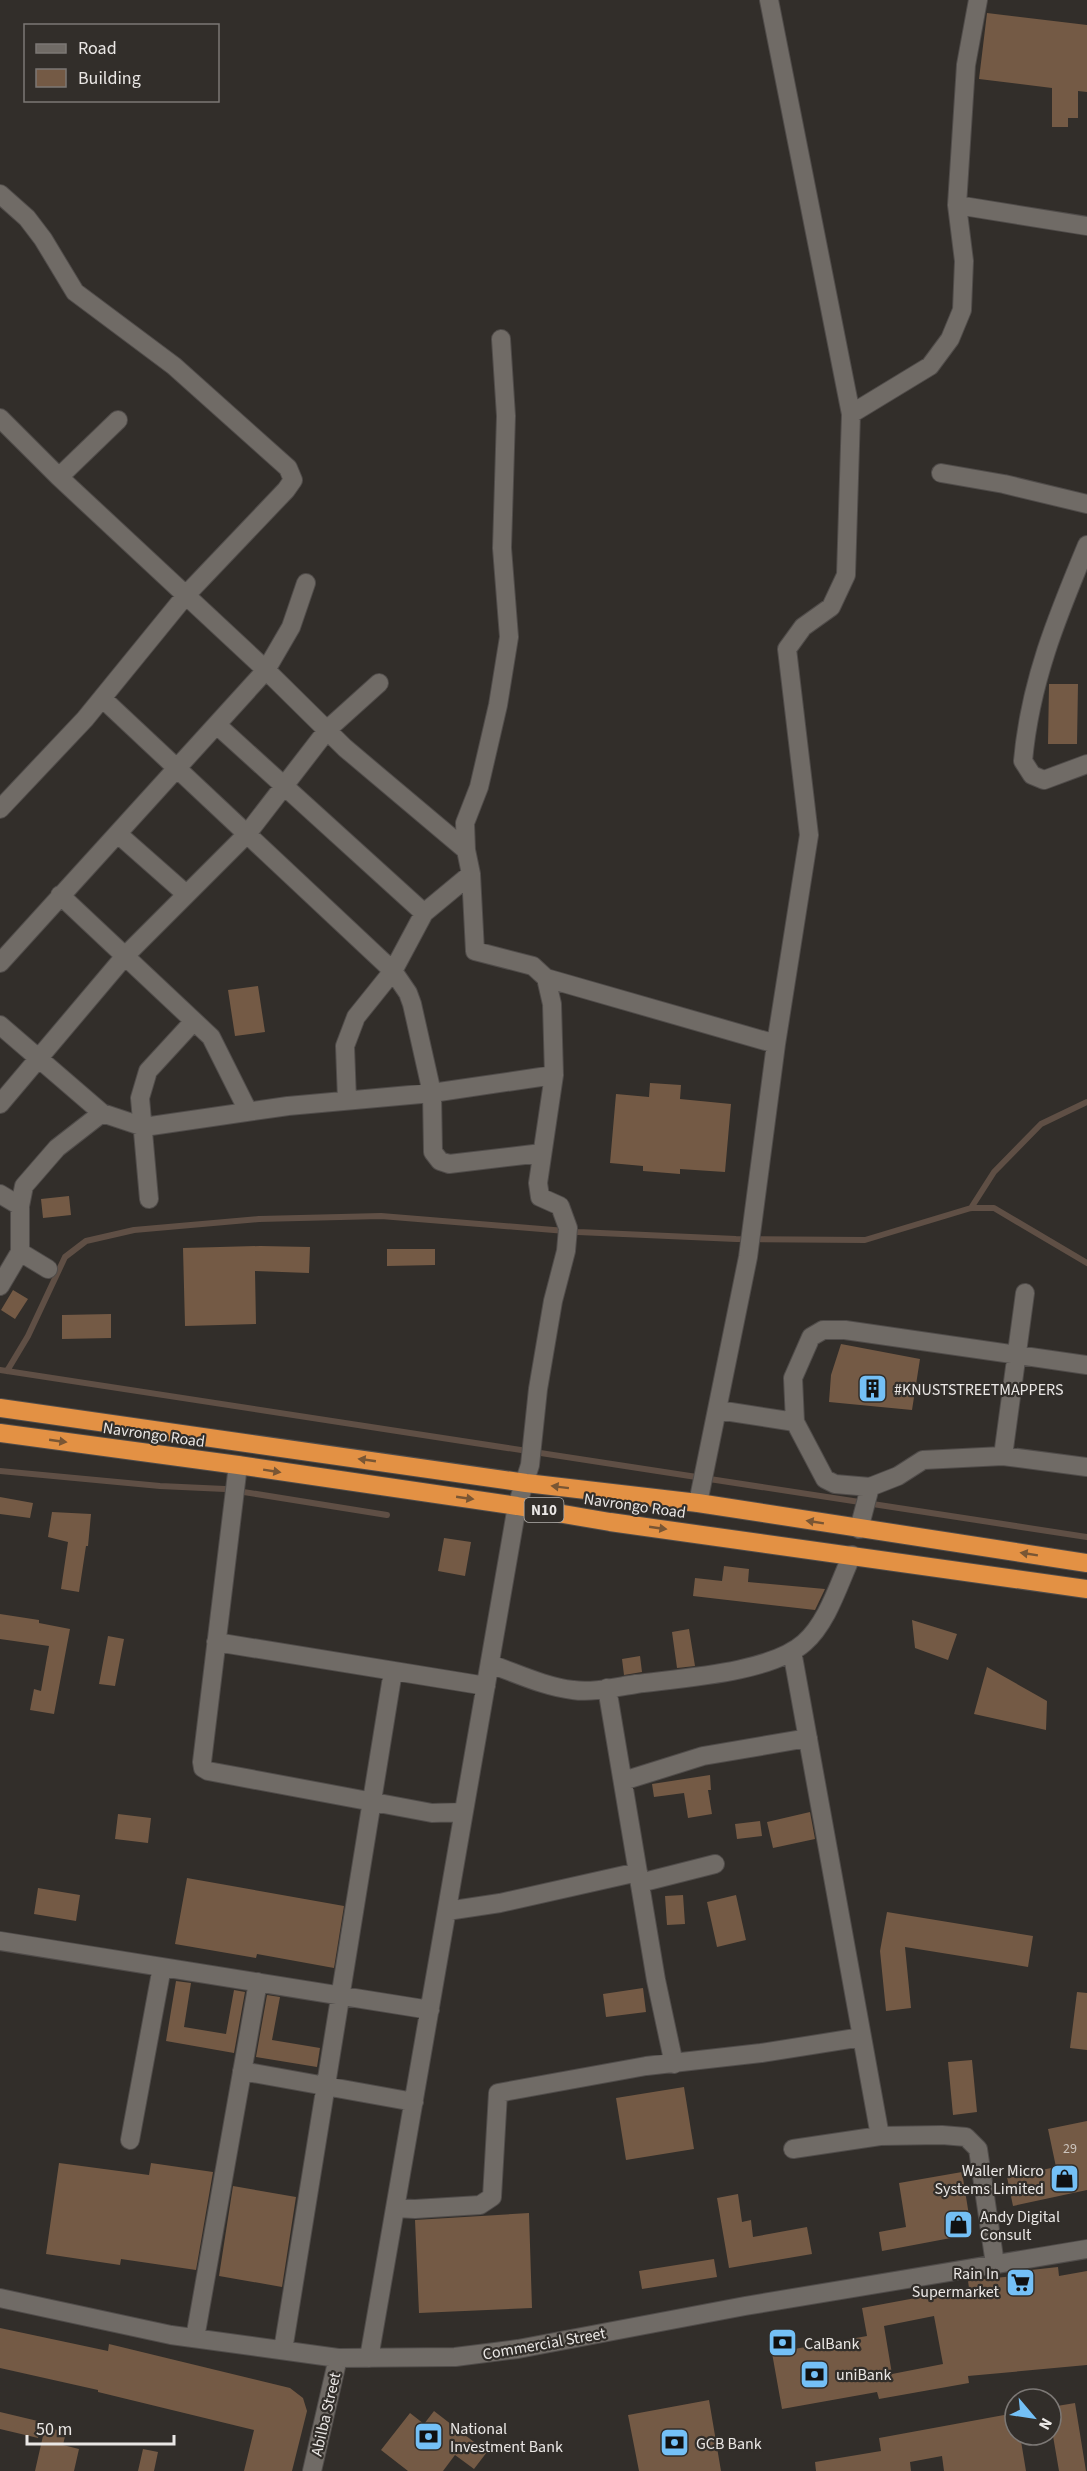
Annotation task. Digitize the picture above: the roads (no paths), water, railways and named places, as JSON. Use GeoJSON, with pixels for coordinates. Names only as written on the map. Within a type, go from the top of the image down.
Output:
{"type":"FeatureCollection","features":[{"type":"Feature","properties":{"kind":"highway","name":"Navrongo Road"},"geometry":{"type":"LineString","coordinates":[[0,1408],[526,1483],[698,1503],[1087,1563]]}},
{"type":"Feature","properties":{"kind":"highway","name":"Navrongo Road"},"geometry":{"type":"LineString","coordinates":[[0,1433],[1087,1589]]}},
{"type":"Feature","properties":{"kind":"street"},"geometry":{"type":"LineString","coordinates":[[698,1503],[753,1222],[776,1044],[796,931],[809,835],[787,649],[803,627],[831,607],[846,575],[851,414],[769,0]]}},
{"type":"Feature","properties":{"kind":"street"},"geometry":{"type":"LineString","coordinates":[[851,414],[930,366],[950,339],[962,310],[964,261],[957,205],[966,65],[978,0]]}},
{"type":"Feature","properties":{"kind":"street"},"geometry":{"type":"LineString","coordinates":[[0,194],[27,218],[43,239],[75,292],[174,366],[288,468],[293,480],[186,595],[50,759],[0,809]]}},
{"type":"Feature","properties":{"kind":"street"},"geometry":{"type":"LineString","coordinates":[[957,205],[1087,226]]}},
{"type":"Feature","properties":{"kind":"street"},"geometry":{"type":"LineString","coordinates":[[501,339],[506,416],[502,548],[509,637],[498,705],[479,787],[465,823],[466,850],[471,874],[475,951],[534,966],[546,978],[776,1044]]}},
{"type":"Feature","properties":{"kind":"street"},"geometry":{"type":"LineString","coordinates":[[0,418],[59,477],[328,729],[345,748],[466,850]]}},
{"type":"Feature","properties":{"kind":"street"},"geometry":{"type":"LineString","coordinates":[[59,477],[118,420]]}},
{"type":"Feature","properties":{"kind":"street"},"geometry":{"type":"LineString","coordinates":[[941,472],[1087,504]]}},
{"type":"Feature","properties":{"kind":"street"},"geometry":{"type":"LineString","coordinates":[[1087,545],[1047,644],[1026,730],[1023,761],[1032,775],[1044,780],[1087,764]]}},
{"type":"Feature","properties":{"kind":"street"},"geometry":{"type":"LineString","coordinates":[[0,963],[266,670],[291,627],[306,584]]}},
{"type":"Feature","properties":{"kind":"street"},"geometry":{"type":"LineString","coordinates":[[0,1104],[126,956],[247,834],[328,729],[379,682]]}},
{"type":"Feature","properties":{"kind":"street"},"geometry":{"type":"LineString","coordinates":[[102,698],[393,971],[408,993],[412,1004],[432,1093],[433,1152],[440,1161],[449,1164],[542,1153]]}},
{"type":"Feature","properties":{"kind":"street"},"geometry":{"type":"LineString","coordinates":[[217,725],[424,913]]}},
{"type":"Feature","properties":{"kind":"street"},"geometry":{"type":"LineString","coordinates":[[118,834],[186,894]]}},
{"type":"Feature","properties":{"kind":"street"},"geometry":{"type":"LineString","coordinates":[[347,1100],[345,1046],[356,1017],[393,971],[424,913],[471,874]]}},
{"type":"Feature","properties":{"kind":"street"},"geometry":{"type":"LineString","coordinates":[[60,895],[211,1037],[248,1111]]}},
{"type":"Feature","properties":{"kind":"street"},"geometry":{"type":"LineString","coordinates":[[369,2358],[517,1506],[530,1465],[538,1389],[549,1323],[566,1251],[568,1228],[560,1206],[540,1197],[538,1183],[554,1075],[552,1004],[546,978]]}},
{"type":"Feature","properties":{"kind":"street"},"geometry":{"type":"LineString","coordinates":[[149,1199],[140,1098],[148,1071],[194,1021]]}},
{"type":"Feature","properties":{"kind":"street"},"geometry":{"type":"LineString","coordinates":[[0,1025],[102,1113],[144,1127],[248,1111],[432,1093],[554,1075]]}},
{"type":"Feature","properties":{"kind":"street"},"geometry":{"type":"LineString","coordinates":[[0,1286],[20,1252],[20,1206],[24,1186],[50,1156],[102,1113]]}},
{"type":"Feature","properties":{"kind":"street"},"geometry":{"type":"LineString","coordinates":[[0,1194],[20,1206]]}},
{"type":"Feature","properties":{"kind":"street"},"geometry":{"type":"LineString","coordinates":[[20,1252],[48,1269]]}},
{"type":"Feature","properties":{"kind":"street"},"geometry":{"type":"LineString","coordinates":[[1003,1456],[1026,1293]]}},
{"type":"Feature","properties":{"kind":"street"},"geometry":{"type":"LineString","coordinates":[[1087,1365],[845,1330],[824,1330],[811,1337],[793,1378],[795,1422],[825,1479],[835,1484],[870,1487],[898,1476],[922,1460],[1003,1456],[1087,1467]]}},
{"type":"Feature","properties":{"kind":"street"},"geometry":{"type":"LineString","coordinates":[[718,1410],[795,1422]]}},
{"type":"Feature","properties":{"kind":"street"},"geometry":{"type":"LineString","coordinates":[[238,1466],[203,1768],[208,1771],[432,1814],[464,1812]]}},
{"type":"Feature","properties":{"kind":"street"},"geometry":{"type":"LineString","coordinates":[[858,1529],[870,1487]]}},
{"type":"Feature","properties":{"kind":"street"},"geometry":{"type":"LineString","coordinates":[[490,1664],[539,1682],[573,1690],[607,1688],[748,1667],[785,1656],[805,1642],[823,1617],[852,1555]]}},
{"type":"Feature","properties":{"kind":"street"},"geometry":{"type":"LineString","coordinates":[[216,1642],[486,1686]]}},
{"type":"Feature","properties":{"kind":"street"},"geometry":{"type":"LineString","coordinates":[[792,1651],[880,2136]]}},
{"type":"Feature","properties":{"kind":"street"},"geometry":{"type":"LineString","coordinates":[[283,2350],[393,1671]]}},
{"type":"Feature","properties":{"kind":"street"},"geometry":{"type":"LineString","coordinates":[[607,1688],[656,1980],[674,2064]]}},
{"type":"Feature","properties":{"kind":"street"},"geometry":{"type":"LineString","coordinates":[[623,1781],[703,1756],[808,1738]]}},
{"type":"Feature","properties":{"kind":"street"},"geometry":{"type":"LineString","coordinates":[[447,1911],[715,1864]]}},
{"type":"Feature","properties":{"kind":"street"},"geometry":{"type":"LineString","coordinates":[[0,1941],[430,2010]]}},
{"type":"Feature","properties":{"kind":"street"},"geometry":{"type":"LineString","coordinates":[[130,2140],[162,1967]]}},
{"type":"Feature","properties":{"kind":"street"},"geometry":{"type":"LineString","coordinates":[[195,2338],[258,1982]]}},
{"type":"Feature","properties":{"kind":"street"},"geometry":{"type":"LineString","coordinates":[[395,2208],[480,2205],[492,2197],[498,2092],[646,2066],[862,2037]]}},
{"type":"Feature","properties":{"kind":"street"},"geometry":{"type":"LineString","coordinates":[[242,2071],[414,2102]]}},
{"type":"Feature","properties":{"kind":"street"},"geometry":{"type":"LineString","coordinates":[[792,2149],[880,2136],[942,2134],[966,2137],[978,2149],[995,2264]]}},
{"type":"Feature","properties":{"kind":"street","name":"Commercial Street"},"geometry":{"type":"LineString","coordinates":[[0,2298],[195,2338],[338,2358],[455,2357],[518,2349],[745,2306],[1087,2249]]}},
{"type":"Feature","properties":{"kind":"street","name":"Abilba Street"},"geometry":{"type":"LineString","coordinates":[[312,2471],[338,2358]]}},
{"type":"Feature","properties":{"kind":"waterway"},"geometry":{"type":"LineString","coordinates":[[971,1208],[994,1172],[1041,1124],[1087,1102]]}},
{"type":"Feature","properties":{"kind":"waterway"},"geometry":{"type":"LineString","coordinates":[[7,1371],[28,1336],[65,1257],[86,1241],[134,1230],[259,1219],[381,1216],[578,1232],[736,1239],[865,1240],[971,1208],[994,1208],[1087,1263]]}},
{"type":"Feature","properties":{"kind":"waterway"},"geometry":{"type":"LineString","coordinates":[[0,1370],[1087,1537]]}},
{"type":"Feature","properties":{"kind":"waterway"},"geometry":{"type":"LineString","coordinates":[[0,1471],[160,1486],[225,1489],[387,1515]]}},
{"type":"Feature","properties":{"kind":"place","name":"#KNUSTSTREETMAPPERS"},"geometry":{"type":"Point","coordinates":[873,1389]}},
{"type":"Feature","properties":{"kind":"place","name":"Waller Micro Systems Limited"},"geometry":{"type":"Point","coordinates":[1065,2179]}},
{"type":"Feature","properties":{"kind":"place","name":"Andy Digital Consult"},"geometry":{"type":"Point","coordinates":[959,2225]}},
{"type":"Feature","properties":{"kind":"place","name":"Rain In Supermarket"},"geometry":{"type":"Point","coordinates":[1020,2282]}},
{"type":"Feature","properties":{"kind":"place","name":"CalBank"},"geometry":{"type":"Point","coordinates":[783,2343]}},
{"type":"Feature","properties":{"kind":"place","name":"uniBank"},"geometry":{"type":"Point","coordinates":[815,2374]}},
{"type":"Feature","properties":{"kind":"place","name":"National Investment Bank"},"geometry":{"type":"Point","coordinates":[429,2437]}},
{"type":"Feature","properties":{"kind":"place","name":"GCB Bank"},"geometry":{"type":"Point","coordinates":[675,2443]}}]}
